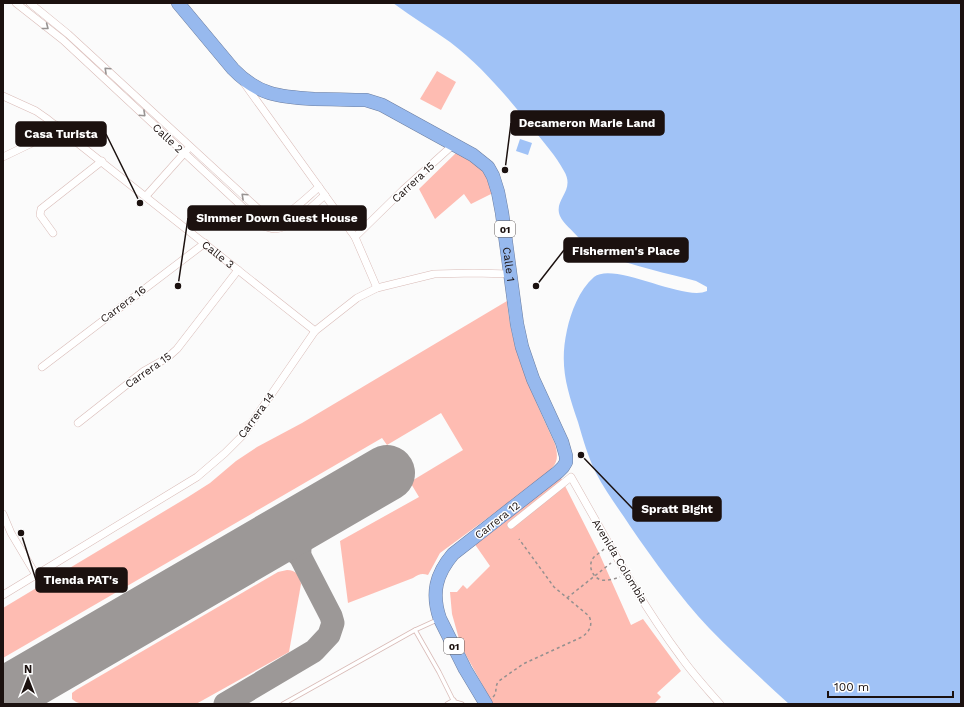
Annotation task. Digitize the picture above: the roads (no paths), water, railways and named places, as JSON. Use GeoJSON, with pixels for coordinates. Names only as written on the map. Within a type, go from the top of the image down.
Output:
{"type":"FeatureCollection","features":[{"type":"Feature","properties":{"kind":"highway","name":"01"},"geometry":{"type":"LineString","coordinates":[[178,3],[240,77]]}},
{"type":"Feature","properties":{"kind":"highway","name":"Calle 1"},"geometry":{"type":"LineString","coordinates":[[240,77],[255,88],[287,98],[366,100],[374,102],[454,144],[488,167],[493,176],[501,205],[517,324],[522,347],[533,379],[562,442],[566,462]]}},
{"type":"Feature","properties":{"kind":"highway","name":"Carrera 12"},"geometry":{"type":"LineString","coordinates":[[440,618],[435,600],[436,584],[440,572],[446,562],[453,554],[552,477],[563,467],[566,462]]}},
{"type":"Feature","properties":{"kind":"highway","name":"01"},"geometry":{"type":"LineString","coordinates":[[440,618],[465,669],[486,703]]}},
{"type":"Feature","properties":{"kind":"street","name":"Calle 2"},"geometry":{"type":"LineString","coordinates":[[16,3],[63,40],[263,226],[274,229]]}},
{"type":"Feature","properties":{"kind":"street","name":"Calle 2"},"geometry":{"type":"LineString","coordinates":[[30,3],[68,34],[266,217],[274,220]]}},
{"type":"Feature","properties":{"kind":"street"},"geometry":{"type":"LineString","coordinates":[[63,40],[68,34]]}},
{"type":"Feature","properties":{"kind":"street"},"geometry":{"type":"LineString","coordinates":[[240,77],[355,237],[377,288]]}},
{"type":"Feature","properties":{"kind":"street","name":"Calle 3"},"geometry":{"type":"LineString","coordinates":[[3,96],[36,111],[56,125],[315,331]]}},
{"type":"Feature","properties":{"kind":"street"},"geometry":{"type":"LineString","coordinates":[[3,157],[30,144],[56,125]]}},
{"type":"Feature","properties":{"kind":"street","name":"Carrera 15"},"geometry":{"type":"LineString","coordinates":[[355,237],[403,190],[454,144]]}},
{"type":"Feature","properties":{"kind":"street"},"geometry":{"type":"LineString","coordinates":[[146,196],[190,146]]}},
{"type":"Feature","properties":{"kind":"street"},"geometry":{"type":"LineString","coordinates":[[53,233],[40,215],[41,209],[102,161]]}},
{"type":"Feature","properties":{"kind":"street"},"geometry":{"type":"LineString","coordinates":[[319,187],[297,206],[274,220],[274,229],[294,222],[325,195]]}},
{"type":"Feature","properties":{"kind":"street","name":"Carrera 16"},"geometry":{"type":"LineString","coordinates":[[42,366],[205,243]]}},
{"type":"Feature","properties":{"kind":"street","name":"Carrera 15"},"geometry":{"type":"LineString","coordinates":[[78,423],[144,370],[167,358],[177,349],[238,270]]}},
{"type":"Feature","properties":{"kind":"street","name":"Carrera 14"},"geometry":{"type":"LineString","coordinates":[[3,595],[197,477],[244,434],[315,331],[357,298],[377,288],[434,274],[511,274]]}},
{"type":"Feature","properties":{"kind":"street","name":"Avenida Colombia"},"geometry":{"type":"LineString","coordinates":[[511,525],[571,477],[644,602],[682,659],[720,704]]}},
{"type":"Feature","properties":{"kind":"street"},"geometry":{"type":"LineString","coordinates":[[3,514],[11,533],[36,575]]}},
{"type":"Feature","properties":{"kind":"lane"},"geometry":{"type":"LineString","coordinates":[[283,704],[415,630],[440,618]]}},
{"type":"Feature","properties":{"kind":"lane"},"geometry":{"type":"LineString","coordinates":[[415,630],[423,642],[454,702]]}},
{"type":"Feature","properties":{"kind":"lane"},"geometry":{"type":"LineString","coordinates":[[447,704],[454,702],[462,704]]}},
{"type":"Feature","properties":{"kind":"water"},"geometry":{"type":"Polygon","coordinates":[[[393,3],[961,3],[961,704],[789,704],[719,638],[698,616],[648,552],[612,500],[593,467],[565,377],[564,355],[567,330],[573,309],[584,288],[594,277],[604,273],[617,274],[682,291],[696,293],[707,291],[707,287],[696,281],[634,265],[618,259],[589,246],[578,237],[560,216],[559,205],[566,190],[567,184],[567,178],[564,171],[525,118],[484,72],[462,51],[393,3]]]}},
{"type":"Feature","properties":{"kind":"water"},"geometry":{"type":"Polygon","coordinates":[[[520,139],[532,143],[528,155],[516,151],[520,139]]]}},
{"type":"Feature","properties":{"kind":"place","name":"Decameron Marie Land"},"geometry":{"type":"Point","coordinates":[505,170]}},
{"type":"Feature","properties":{"kind":"place","name":"Casa Turista"},"geometry":{"type":"Point","coordinates":[140,203]}},
{"type":"Feature","properties":{"kind":"place","name":"Simmer Down Guest House"},"geometry":{"type":"Point","coordinates":[178,286]}},
{"type":"Feature","properties":{"kind":"place","name":"Fishermen's Place"},"geometry":{"type":"Point","coordinates":[536,286]}},
{"type":"Feature","properties":{"kind":"place","name":"Spratt Bight"},"geometry":{"type":"Point","coordinates":[581,455]}},
{"type":"Feature","properties":{"kind":"place","name":"Tienda PAT's"},"geometry":{"type":"Point","coordinates":[21,533]}}]}
